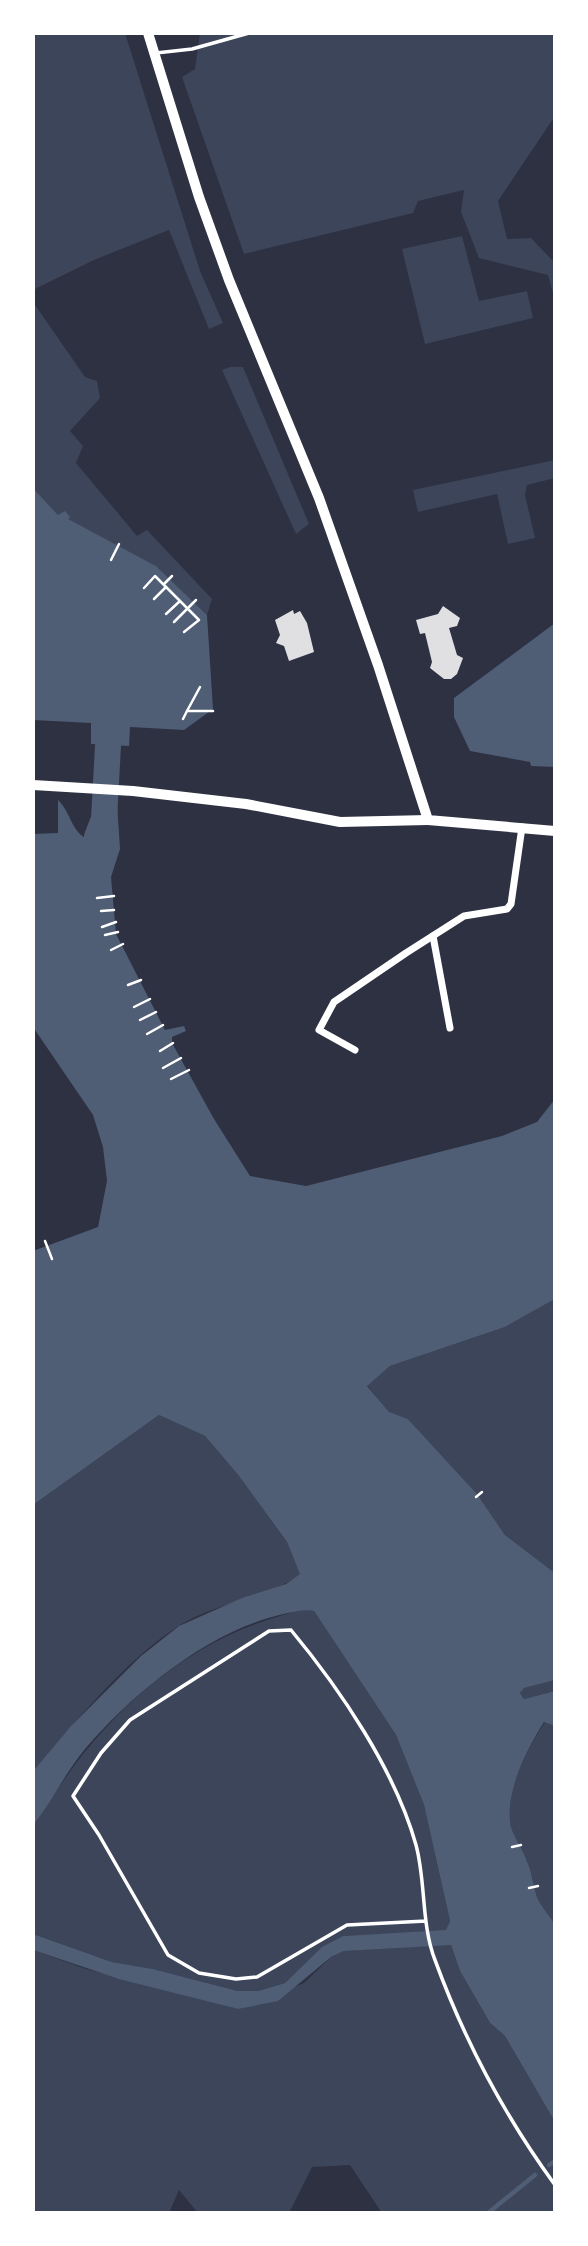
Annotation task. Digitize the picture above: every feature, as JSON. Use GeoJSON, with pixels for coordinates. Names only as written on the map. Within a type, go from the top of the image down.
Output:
{"type":"FeatureCollection","features":[{"type":"Feature","properties":{"kind":"main road"},"geometry":{"type":"LineString","coordinates":[[148,33],[225,268],[324,510],[392,706],[428,820],[522,826],[555,831]]}},
{"type":"Feature","properties":{"kind":"street"},"geometry":{"type":"LineString","coordinates":[[33,786],[134,791],[246,804],[340,822],[428,820]]}},
{"type":"Feature","properties":{"kind":"street"},"geometry":{"type":"LineString","coordinates":[[355,1051],[319,1030],[334,1002],[464,916],[496,913],[511,904],[522,826]]}},
{"type":"Feature","properties":{"kind":"street"},"geometry":{"type":"LineString","coordinates":[[433,936],[450,1028]]}},
{"type":"Feature","properties":{"kind":"lane"},"geometry":{"type":"LineString","coordinates":[[154,54],[192,49],[249,33]]}},
{"type":"Feature","properties":{"kind":"lane"},"geometry":{"type":"LineString","coordinates":[[426,1921],[347,1925],[257,1977],[236,1979],[200,1973],[168,1955],[99,1835],[73,1797],[101,1753],[130,1720],[269,1631],[291,1630],[346,1705],[389,1779],[416,1846],[431,1945],[470,2046],[507,2116],[555,2185]]}},
{"type":"Feature","properties":{"kind":"path"},"geometry":{"type":"LineString","coordinates":[[111,561],[120,544]]}},
{"type":"Feature","properties":{"kind":"path"},"geometry":{"type":"LineString","coordinates":[[144,588],[155,576],[198,620],[184,632]]}},
{"type":"Feature","properties":{"kind":"path"},"geometry":{"type":"LineString","coordinates":[[154,599],[172,576]]}},
{"type":"Feature","properties":{"kind":"path"},"geometry":{"type":"LineString","coordinates":[[174,622],[196,600]]}},
{"type":"Feature","properties":{"kind":"path"},"geometry":{"type":"LineString","coordinates":[[166,614],[180,601]]}},
{"type":"Feature","properties":{"kind":"path"},"geometry":{"type":"LineString","coordinates":[[183,719],[200,687]]}},
{"type":"Feature","properties":{"kind":"path"},"geometry":{"type":"LineString","coordinates":[[187,711],[212,711]]}},
{"type":"Feature","properties":{"kind":"path"},"geometry":{"type":"LineString","coordinates":[[97,898],[114,896]]}},
{"type":"Feature","properties":{"kind":"path"},"geometry":{"type":"LineString","coordinates":[[101,911],[114,910]]}},
{"type":"Feature","properties":{"kind":"path"},"geometry":{"type":"LineString","coordinates":[[102,927],[116,922]]}},
{"type":"Feature","properties":{"kind":"path"},"geometry":{"type":"LineString","coordinates":[[105,935],[118,932]]}},
{"type":"Feature","properties":{"kind":"path"},"geometry":{"type":"LineString","coordinates":[[111,950],[123,944]]}},
{"type":"Feature","properties":{"kind":"path"},"geometry":{"type":"LineString","coordinates":[[128,985],[141,980]]}},
{"type":"Feature","properties":{"kind":"path"},"geometry":{"type":"LineString","coordinates":[[134,1007],[150,999]]}},
{"type":"Feature","properties":{"kind":"path"},"geometry":{"type":"LineString","coordinates":[[141,1020],[156,1012]]}},
{"type":"Feature","properties":{"kind":"path"},"geometry":{"type":"LineString","coordinates":[[147,1034],[163,1025]]}},
{"type":"Feature","properties":{"kind":"path"},"geometry":{"type":"LineString","coordinates":[[160,1051],[173,1043]]}},
{"type":"Feature","properties":{"kind":"path"},"geometry":{"type":"LineString","coordinates":[[163,1068],[181,1058]]}},
{"type":"Feature","properties":{"kind":"path"},"geometry":{"type":"LineString","coordinates":[[171,1079],[189,1070]]}},
{"type":"Feature","properties":{"kind":"path"},"geometry":{"type":"LineString","coordinates":[[45,1241],[52,1259]]}},
{"type":"Feature","properties":{"kind":"path"},"geometry":{"type":"LineString","coordinates":[[476,1497],[482,1492]]}},
{"type":"Feature","properties":{"kind":"path"},"geometry":{"type":"LineString","coordinates":[[512,1847],[521,1845]]}},
{"type":"Feature","properties":{"kind":"path"},"geometry":{"type":"LineString","coordinates":[[529,1888],[538,1885]]}},
{"type":"Feature","properties":{"kind":"shaded area"},"geometry":{"type":"Polygon","coordinates":[[[33,33],[125,33],[200,271],[223,323],[209,329],[169,230],[94,260],[33,290],[33,33]]]}},
{"type":"Feature","properties":{"kind":"shaded area"},"geometry":{"type":"Polygon","coordinates":[[[200,33],[555,33],[555,116],[498,201],[507,239],[531,238],[555,263],[555,300],[548,275],[479,258],[461,212],[464,190],[418,201],[413,213],[244,254],[182,77],[195,69],[200,33]]]}},
{"type":"Feature","properties":{"kind":"shaded area"},"geometry":{"type":"Polygon","coordinates":[[[462,236],[479,301],[527,291],[533,318],[425,344],[402,249],[462,236]]]}},
{"type":"Feature","properties":{"kind":"shaded area"},"geometry":{"type":"Polygon","coordinates":[[[33,302],[85,377],[97,381],[100,398],[70,431],[83,446],[76,463],[137,536],[147,530],[212,599],[207,615],[156,566],[58,515],[33,488],[33,302]]]}},
{"type":"Feature","properties":{"kind":"shaded area"},"geometry":{"type":"Polygon","coordinates":[[[243,367],[309,524],[296,534],[222,370],[243,367]]]}},
{"type":"Feature","properties":{"kind":"shaded area"},"geometry":{"type":"Polygon","coordinates":[[[555,460],[555,478],[527,485],[525,495],[535,538],[508,544],[497,494],[418,512],[413,490],[555,460]]]}},
{"type":"Feature","properties":{"kind":"shaded area"},"geometry":{"type":"Polygon","coordinates":[[[33,488],[58,515],[65,511],[70,517],[68,519],[156,566],[207,615],[213,709],[184,730],[130,727],[129,746],[91,744],[91,723],[33,720],[33,488]]]}},
{"type":"Feature","properties":{"kind":"shaded area"},"geometry":{"type":"Polygon","coordinates":[[[555,623],[555,767],[531,766],[530,762],[470,751],[454,717],[454,698],[555,623]]]}},
{"type":"Feature","properties":{"kind":"shaded area"},"geometry":{"type":"Polygon","coordinates":[[[58,800],[84,837],[91,832],[96,802],[117,803],[120,849],[111,877],[116,934],[165,1030],[184,1026],[186,1031],[172,1037],[172,1043],[214,1119],[250,1176],[306,1186],[502,1136],[537,1122],[555,1099],[555,1299],[505,1327],[390,1366],[367,1386],[389,1412],[408,1419],[477,1494],[505,1535],[555,1573],[555,1680],[524,1688],[520,1693],[524,1699],[555,1691],[555,1726],[544,1722],[531,1745],[514,1786],[510,1814],[511,1827],[529,1865],[537,1897],[555,1924],[555,2122],[505,2036],[490,2023],[460,1971],[451,1945],[344,1951],[331,1957],[278,2001],[238,2009],[119,1979],[33,1950],[33,1934],[112,1962],[153,1969],[238,1991],[258,1991],[285,1983],[322,1947],[343,1936],[446,1930],[450,1921],[424,1805],[396,1735],[314,1611],[304,1610],[259,1621],[231,1633],[176,1665],[127,1706],[85,1749],[33,1825],[33,1771],[71,1726],[141,1656],[179,1626],[242,1598],[286,1584],[300,1574],[287,1542],[239,1476],[205,1436],[159,1415],[33,1505],[33,1251],[98,1227],[107,1181],[103,1147],[93,1115],[33,1027],[33,834],[58,833],[58,800]]]}},
{"type":"Feature","properties":{"kind":"shaded area"},"geometry":{"type":"Polygon","coordinates":[[[555,1299],[555,1573],[505,1535],[477,1494],[408,1419],[389,1413],[367,1385],[390,1366],[505,1327],[555,1299]]]}},
{"type":"Feature","properties":{"kind":"shaded area"},"geometry":{"type":"Polygon","coordinates":[[[159,1415],[205,1436],[239,1476],[287,1542],[301,1574],[272,1590],[207,1612],[158,1640],[120,1674],[33,1771],[33,1505],[159,1415]]]}},
{"type":"Feature","properties":{"kind":"shaded area"},"geometry":{"type":"Polygon","coordinates":[[[308,1609],[314,1611],[396,1735],[424,1805],[450,1921],[446,1931],[343,1936],[322,1948],[285,1983],[258,1991],[238,1991],[153,1969],[112,1962],[33,1934],[33,1828],[41,1811],[85,1752],[138,1696],[200,1651],[234,1633],[270,1619],[308,1609]]]}},
{"type":"Feature","properties":{"kind":"shaded area"},"geometry":{"type":"Polygon","coordinates":[[[555,1680],[555,1691],[524,1699],[520,1693],[523,1688],[555,1680]]]}},
{"type":"Feature","properties":{"kind":"shaded area"},"geometry":{"type":"Polygon","coordinates":[[[545,1722],[555,1726],[555,1924],[537,1897],[527,1860],[512,1832],[510,1814],[519,1772],[545,1722]]]}},
{"type":"Feature","properties":{"kind":"shaded area"},"geometry":{"type":"Polygon","coordinates":[[[440,1943],[451,1945],[460,1971],[490,2023],[505,2036],[555,2122],[555,2213],[382,2213],[350,2165],[312,2167],[289,2213],[198,2213],[179,2190],[169,2213],[33,2213],[33,1950],[86,1969],[238,2009],[304,1983],[331,1957],[344,1951],[440,1943]]]}},
{"type":"Feature","properties":{"kind":"building"},"geometry":{"type":"Polygon","coordinates":[[[443,606],[460,618],[457,626],[449,628],[457,655],[463,658],[457,674],[451,679],[444,679],[430,668],[432,662],[425,633],[420,634],[416,620],[438,614],[443,606]]]}},
{"type":"Feature","properties":{"kind":"building"},"geometry":{"type":"Polygon","coordinates":[[[293,610],[294,614],[300,611],[307,623],[314,652],[289,661],[284,646],[276,643],[280,635],[275,620],[293,610]]]}},
{"type":"Feature","properties":{"kind":"waterway"},"geometry":{"type":"LineString","coordinates":[[97,837],[104,819],[110,709]]}},
{"type":"Feature","properties":{"kind":"waterway"},"geometry":{"type":"LineString","coordinates":[[549,2165],[555,2161]]}},
{"type":"Feature","properties":{"kind":"waterway"},"geometry":{"type":"LineString","coordinates":[[488,2213],[535,2175]]}}]}
